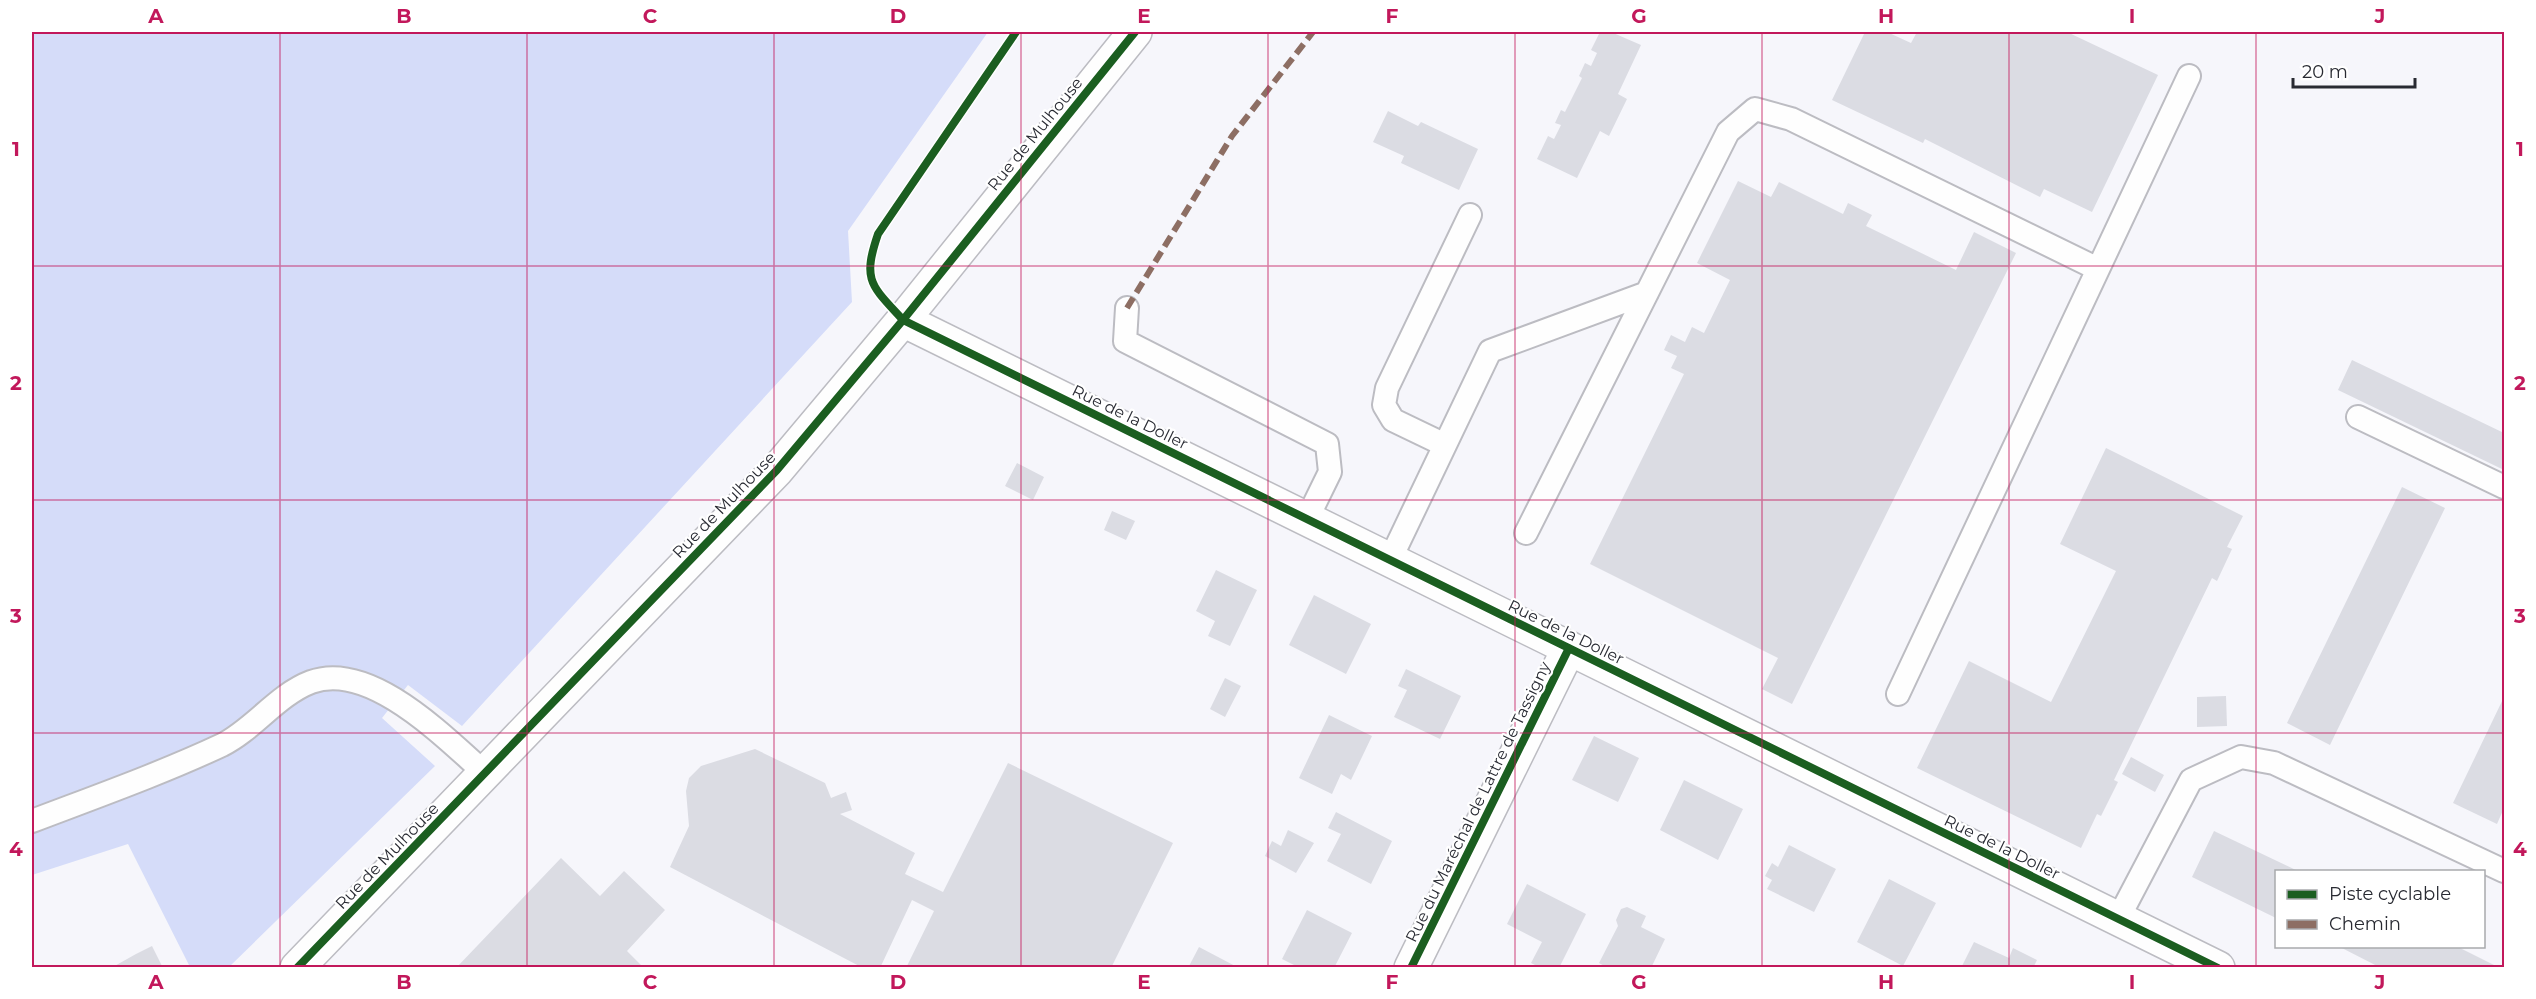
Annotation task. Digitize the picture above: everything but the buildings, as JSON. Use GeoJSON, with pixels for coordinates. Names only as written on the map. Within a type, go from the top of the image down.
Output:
{"type":"FeatureCollection","features":[{"type":"Feature","properties":{"kind":"street","name":"Rue de Mulhouse"},"geometry":{"type":"LineString","coordinates":[[298,967],[777,470],[903,320],[1135,32]]}},
{"type":"Feature","properties":{"kind":"street","name":"Rue de la Doller"},"geometry":{"type":"LineString","coordinates":[[903,320],[2118,919],[2205,965]]}},
{"type":"Feature","properties":{"kind":"street","name":"Rue du Maréchal de Lattre de Tassigny"},"geometry":{"type":"LineString","coordinates":[[1411,968],[1569,648]]}},
{"type":"Feature","properties":{"kind":"lane"},"geometry":{"type":"LineString","coordinates":[[1898,694],[2189,76]]}},
{"type":"Feature","properties":{"kind":"lane"},"geometry":{"type":"LineString","coordinates":[[1526,533],[1728,132],[1755,109],[1791,119],[2098,269]]}},
{"type":"Feature","properties":{"kind":"lane"},"geometry":{"type":"LineString","coordinates":[[1445,445],[1394,420],[1384,405],[1387,388],[1470,215]]}},
{"type":"Feature","properties":{"kind":"lane"},"geometry":{"type":"LineString","coordinates":[[1390,560],[1490,351],[1647,293]]}},
{"type":"Feature","properties":{"kind":"lane"},"geometry":{"type":"LineString","coordinates":[[1127,308],[1125,341],[1327,444],[1330,472],[1307,519]]}},
{"type":"Feature","properties":{"kind":"lane"},"geometry":{"type":"LineString","coordinates":[[2358,417],[2505,487]]}},
{"type":"Feature","properties":{"kind":"lane"},"geometry":{"type":"LineString","coordinates":[[32,821],[225,744],[289,695],[312,682],[341,679],[368,685],[400,703],[485,773]]}},
{"type":"Feature","properties":{"kind":"lane"},"geometry":{"type":"LineString","coordinates":[[2118,919],[2191,780],[2241,757],[2274,763],[2505,871]]}},
{"type":"Feature","properties":{"kind":"shaded area"},"geometry":{"type":"Polygon","coordinates":[[[32,32],[988,32],[848,231],[852,302],[462,726],[408,685],[382,718],[435,766],[229,967],[190,967],[128,844],[32,875],[32,32]]]}},
{"type":"Feature","properties":{"kind":"marked path"},"geometry":{"type":"LineString","coordinates":[[1127,308],[1232,136],[1313,32]]}},
{"type":"Feature","properties":{"kind":"cycle path"},"geometry":{"type":"LineString","coordinates":[[1016,32],[878,234],[870,273],[877,290],[903,320],[2218,968]]}},
{"type":"Feature","properties":{"kind":"cycle path"},"geometry":{"type":"LineString","coordinates":[[297,968],[777,470],[903,320],[1135,32]]}},
{"type":"Feature","properties":{"kind":"cycle path"},"geometry":{"type":"LineString","coordinates":[[1411,968],[1569,648]]}}]}
